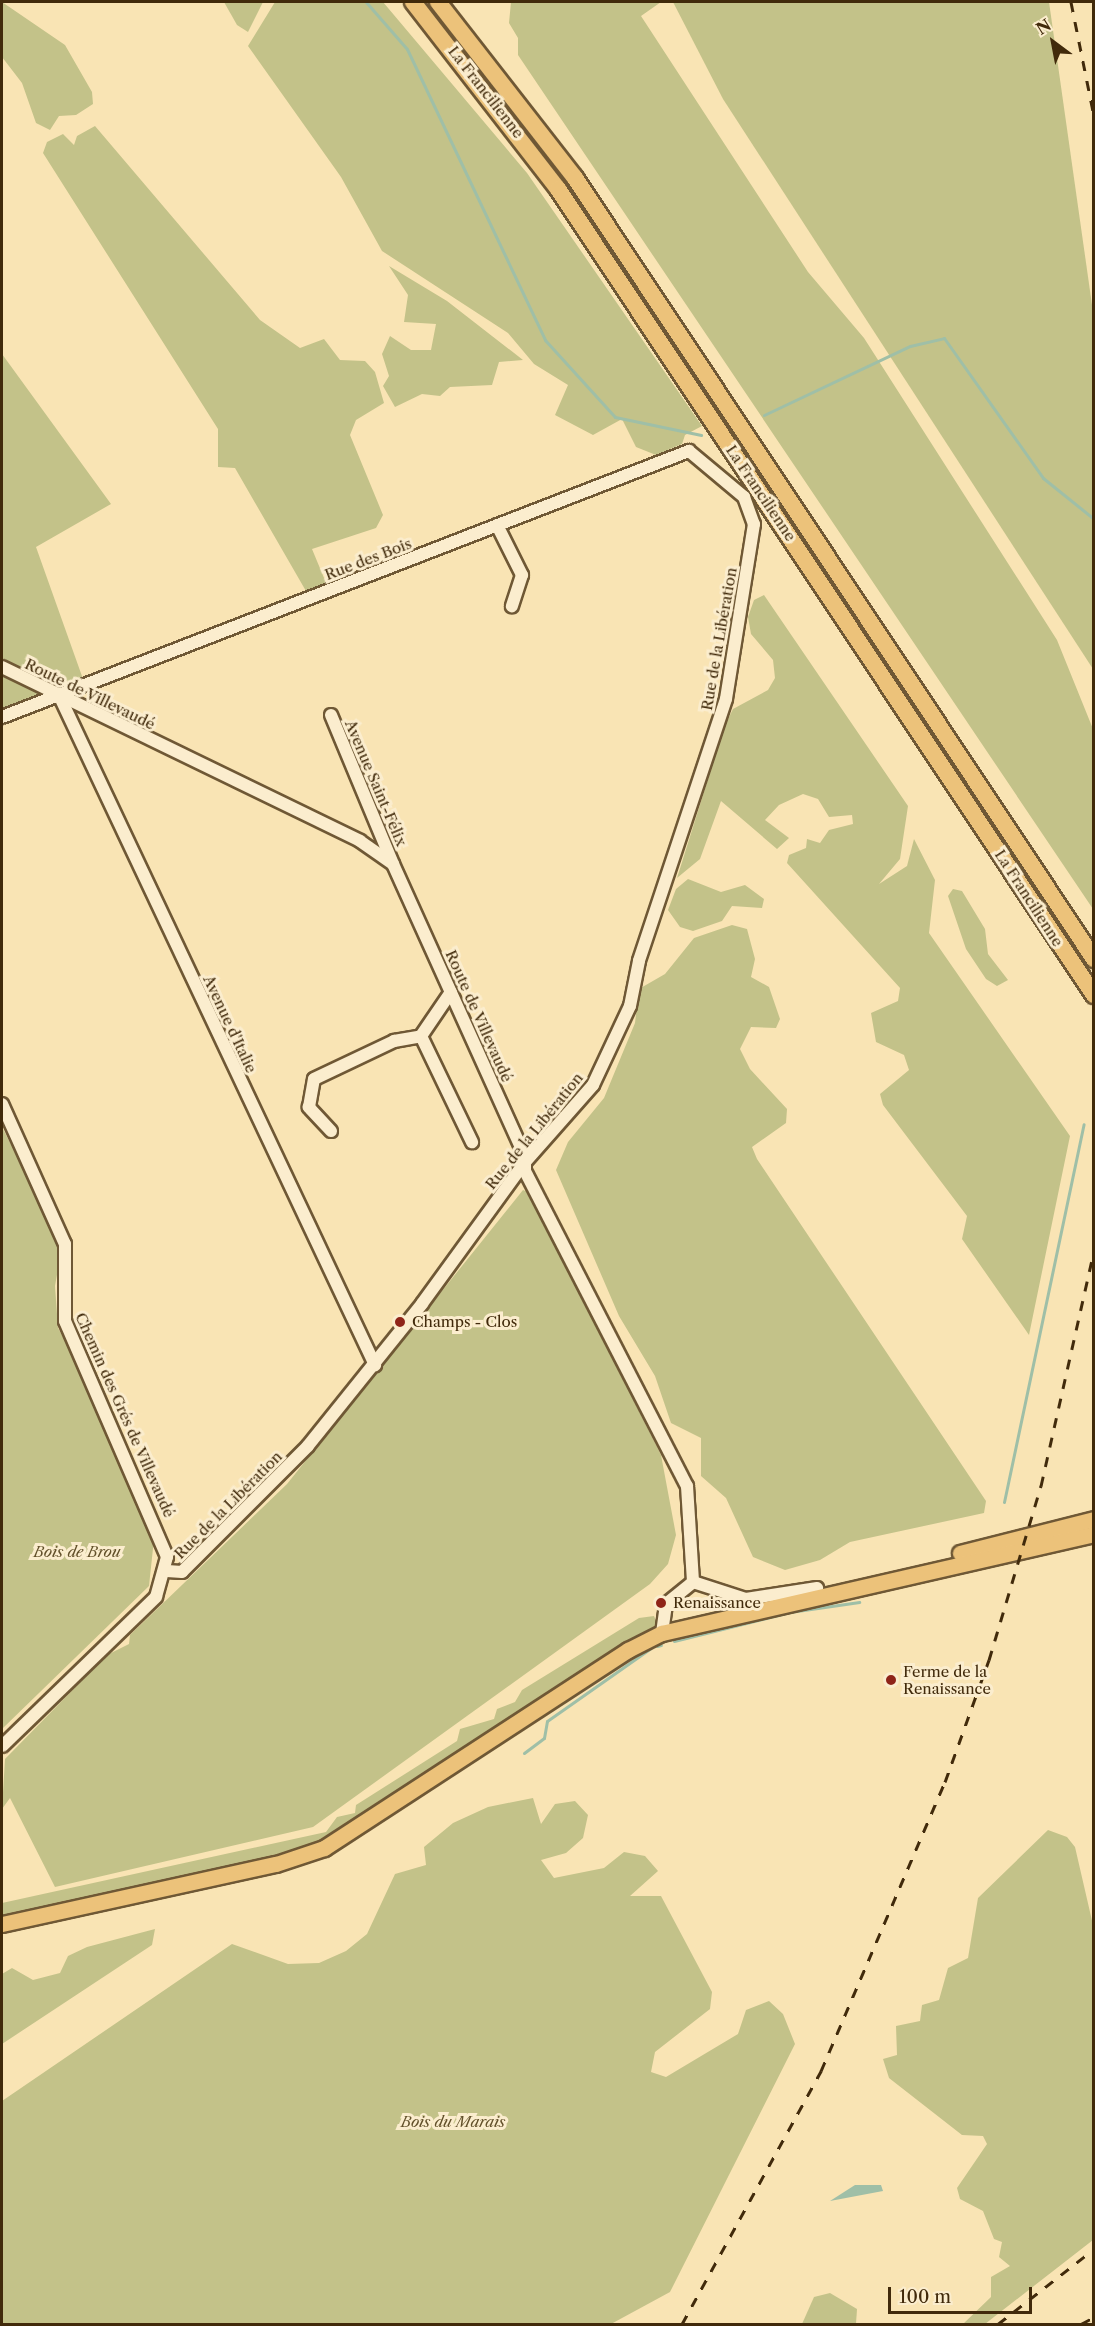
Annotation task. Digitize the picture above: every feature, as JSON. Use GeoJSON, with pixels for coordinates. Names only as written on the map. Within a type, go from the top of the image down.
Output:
{"type":"FeatureCollection","features":[{"type":"Feature","properties":{"kind":"highway","name":"La Francilienne"},"geometry":{"type":"LineString","coordinates":[[413,2],[558,189],[1094,995]]}},
{"type":"Feature","properties":{"kind":"highway","name":"La Francilienne"},"geometry":{"type":"LineString","coordinates":[[438,2],[575,178],[1094,959]]}},
{"type":"Feature","properties":{"kind":"main road"},"geometry":{"type":"LineString","coordinates":[[2,1924],[276,1864],[324,1848],[662,1633],[817,1588],[1094,1519]]}},
{"type":"Feature","properties":{"kind":"main road"},"geometry":{"type":"LineString","coordinates":[[662,1633],[1094,1534]]}},
{"type":"Feature","properties":{"kind":"street","name":"Rue des Bois"},"geometry":{"type":"LineString","coordinates":[[2,717],[688,451],[744,497]]}},
{"type":"Feature","properties":{"kind":"street","name":"Rue de la Libération"},"geometry":{"type":"LineString","coordinates":[[167,1571],[182,1572],[308,1446],[375,1365],[525,1162],[593,1085],[630,1006],[639,961],[726,699],[754,525],[744,497]]}},
{"type":"Feature","properties":{"kind":"street"},"geometry":{"type":"LineString","coordinates":[[497,525],[522,575],[512,606]]}},
{"type":"Feature","properties":{"kind":"street","name":"Route de Villevaudé"},"geometry":{"type":"LineString","coordinates":[[2,668],[360,841],[393,864],[525,1162],[687,1486],[693,1582]]}},
{"type":"Feature","properties":{"kind":"street","name":"Avenue d'Italie"},"geometry":{"type":"LineString","coordinates":[[59,695],[375,1365]]}},
{"type":"Feature","properties":{"kind":"street","name":"Avenue Saint-Félix"},"geometry":{"type":"LineString","coordinates":[[331,715],[393,864]]}},
{"type":"Feature","properties":{"kind":"street"},"geometry":{"type":"LineString","coordinates":[[331,1131],[309,1107],[314,1079],[394,1041],[421,1036],[451,992]]}},
{"type":"Feature","properties":{"kind":"street"},"geometry":{"type":"LineString","coordinates":[[421,1036],[472,1142]]}},
{"type":"Feature","properties":{"kind":"street","name":"Chemin des Grés de Villevaudé"},"geometry":{"type":"LineString","coordinates":[[2,1104],[58,1220],[68,1263],[61,1284],[66,1321],[159,1530],[167,1571]]}},
{"type":"Feature","properties":{"kind":"street"},"geometry":{"type":"LineString","coordinates":[[2,1746],[156,1597],[167,1571]]}},
{"type":"Feature","properties":{"kind":"street"},"geometry":{"type":"LineString","coordinates":[[662,1633],[666,1604],[693,1582],[746,1599],[817,1588]]}},
{"type":"Feature","properties":{"kind":"green space"},"geometry":{"type":"Polygon","coordinates":[[[2,2],[65,45],[92,92],[93,104],[76,115],[59,116],[50,130],[36,123],[22,83],[2,57],[2,2]]]}},
{"type":"Feature","properties":{"kind":"green space"},"geometry":{"type":"Polygon","coordinates":[[[224,2],[263,2],[248,32],[237,25],[224,2]]]}},
{"type":"Feature","properties":{"kind":"green space"},"geometry":{"type":"Polygon","coordinates":[[[275,2],[383,2],[527,173],[702,426],[685,435],[682,444],[656,455],[636,447],[622,419],[593,435],[555,415],[568,385],[534,364],[508,333],[382,251],[341,177],[248,46],[275,2]]]}},
{"type":"Feature","properties":{"kind":"green space"},"geometry":{"type":"Polygon","coordinates":[[[511,2],[661,2],[641,16],[808,272],[864,338],[1057,640],[1093,729],[1093,909],[518,55],[518,38],[509,23],[511,2]]]}},
{"type":"Feature","properties":{"kind":"green space"},"geometry":{"type":"Polygon","coordinates":[[[673,2],[1049,2],[1094,319],[1093,669],[723,99],[673,2]]]}},
{"type":"Feature","properties":{"kind":"green space"},"geometry":{"type":"Polygon","coordinates":[[[95,126],[260,320],[300,348],[324,339],[340,360],[365,361],[375,372],[384,403],[356,420],[350,435],[383,515],[376,528],[312,549],[329,590],[310,598],[235,468],[218,467],[218,429],[43,153],[47,142],[63,134],[74,145],[77,136],[95,126]]]}},
{"type":"Feature","properties":{"kind":"green space"},"geometry":{"type":"Polygon","coordinates":[[[389,266],[447,301],[523,360],[499,362],[492,385],[450,387],[440,396],[422,394],[395,407],[383,386],[389,376],[382,354],[390,336],[411,350],[431,350],[436,324],[404,322],[408,295],[389,266]]]}},
{"type":"Feature","properties":{"kind":"green space"},"geometry":{"type":"Polygon","coordinates":[[[2,354],[111,504],[36,547],[83,679],[2,711],[2,354]]]}},
{"type":"Feature","properties":{"kind":"green space"},"geometry":{"type":"Polygon","coordinates":[[[764,595],[908,806],[900,859],[879,884],[907,866],[914,839],[935,880],[929,933],[1070,1136],[1029,1335],[962,1239],[967,1216],[883,1105],[880,1094],[909,1070],[904,1055],[876,1042],[871,1013],[898,1001],[900,988],[787,863],[789,855],[806,848],[807,839],[820,843],[829,830],[853,824],[852,815],[829,817],[818,799],[803,794],[779,805],[765,820],[789,838],[777,849],[721,801],[700,859],[677,878],[725,725],[733,709],[768,690],[775,678],[773,660],[751,634],[748,617],[754,600],[764,595]]]}},
{"type":"Feature","properties":{"kind":"green space"},"geometry":{"type":"Polygon","coordinates":[[[688,879],[721,892],[745,885],[764,899],[762,908],[732,906],[722,921],[693,931],[680,927],[668,910],[676,889],[688,879]]]}},
{"type":"Feature","properties":{"kind":"green space"},"geometry":{"type":"Polygon","coordinates":[[[953,889],[962,891],[985,929],[988,954],[1008,980],[997,986],[986,979],[966,949],[948,896],[953,889]]]}},
{"type":"Feature","properties":{"kind":"green space"},"geometry":{"type":"Polygon","coordinates":[[[732,925],[747,929],[755,959],[751,977],[769,987],[780,1019],[776,1028],[751,1027],[740,1049],[750,1069],[787,1109],[786,1123],[752,1147],[757,1159],[986,1501],[984,1513],[850,1542],[820,1560],[785,1570],[753,1557],[726,1498],[701,1476],[701,1438],[671,1423],[655,1376],[619,1316],[556,1170],[568,1142],[604,1098],[635,1023],[639,989],[665,974],[694,938],[732,925]]]}},
{"type":"Feature","properties":{"kind":"green space","name":"Bois de Brou"},"geometry":{"type":"Polygon","coordinates":[[[2,1127],[53,1228],[60,1258],[55,1286],[58,1328],[85,1377],[154,1539],[149,1586],[2,1729],[2,1127]]]}},
{"type":"Feature","properties":{"kind":"green space"},"geometry":{"type":"Polygon","coordinates":[[[523,1190],[530,1193],[661,1455],[676,1535],[668,1564],[650,1584],[313,1827],[55,1887],[10,1798],[2,1809],[5,1759],[107,1655],[129,1644],[130,1635],[287,1484],[523,1190]]]}},
{"type":"Feature","properties":{"kind":"green space"},"geometry":{"type":"Polygon","coordinates":[[[654,1616],[657,1623],[652,1631],[314,1845],[278,1859],[2,1918],[2,1903],[326,1832],[337,1817],[355,1813],[356,1805],[457,1741],[460,1729],[494,1719],[497,1709],[515,1702],[522,1690],[639,1618],[654,1616]]]}},
{"type":"Feature","properties":{"kind":"green space","name":"Bois du Marais"},"geometry":{"type":"Polygon","coordinates":[[[533,1798],[541,1824],[555,1804],[575,1801],[588,1815],[583,1838],[566,1853],[541,1860],[554,1878],[604,1868],[624,1852],[645,1856],[658,1871],[630,1896],[661,1896],[712,1992],[710,2009],[655,2052],[651,2072],[666,2077],[738,2034],[746,2010],[769,2001],[783,2014],[795,2044],[670,2292],[611,2324],[2,2324],[2,2101],[232,1944],[288,1964],[319,1963],[346,1951],[367,1934],[395,1874],[426,1865],[424,1847],[453,1823],[488,1807],[533,1798]]]}},
{"type":"Feature","properties":{"kind":"green space"},"geometry":{"type":"Polygon","coordinates":[[[1048,1830],[1067,1837],[1075,1847],[1093,1925],[1093,2240],[985,2324],[963,2324],[991,2297],[991,2277],[1010,2266],[999,2257],[1002,2242],[994,2239],[983,2211],[960,2199],[957,2188],[987,2144],[983,2136],[962,2135],[889,2078],[883,2059],[897,2055],[896,2026],[920,2021],[922,2005],[939,2000],[948,1968],[968,1958],[978,1898],[1048,1830]]]}},
{"type":"Feature","properties":{"kind":"green space"},"geometry":{"type":"Polygon","coordinates":[[[155,1929],[152,1945],[2,2044],[2,1974],[12,1968],[33,1980],[60,1973],[68,1956],[87,1947],[155,1929]]]}},
{"type":"Feature","properties":{"kind":"green space"},"geometry":{"type":"Polygon","coordinates":[[[830,2293],[857,2309],[856,2324],[802,2324],[814,2297],[830,2293]]]}},
{"type":"Feature","properties":{"kind":"shaded area"},"geometry":{"type":"Polygon","coordinates":[[[855,2185],[881,2185],[883,2191],[830,2201],[855,2185]]]}},
{"type":"Feature","properties":{"kind":"waterway"},"geometry":{"type":"LineString","coordinates":[[366,2],[407,49],[545,340],[615,417],[701,435]]}},
{"type":"Feature","properties":{"kind":"waterway"},"geometry":{"type":"LineString","coordinates":[[764,415],[910,346],[944,338],[1043,478],[1094,519]]}},
{"type":"Feature","properties":{"kind":"waterway"},"geometry":{"type":"LineString","coordinates":[[1004,1502],[1084,1124]]}},
{"type":"Feature","properties":{"kind":"waterway"},"geometry":{"type":"LineString","coordinates":[[674,1641],[790,1612],[859,1602]]}},
{"type":"Feature","properties":{"kind":"waterway"},"geometry":{"type":"LineString","coordinates":[[657,1646],[661,1645]]}},
{"type":"Feature","properties":{"kind":"waterway"},"geometry":{"type":"LineString","coordinates":[[524,1753],[544,1738],[547,1721],[651,1648]]}},
{"type":"Feature","properties":{"kind":"railway"},"geometry":{"type":"LineString","coordinates":[[1071,2],[1094,116]]}},
{"type":"Feature","properties":{"kind":"railway"},"geometry":{"type":"LineString","coordinates":[[682,2324],[821,2071],[945,1782],[989,1660],[1041,1486],[1094,1250]]}},
{"type":"Feature","properties":{"kind":"railway"},"geometry":{"type":"LineString","coordinates":[[998,2324],[1094,2249]]}},
{"type":"Feature","properties":{"kind":"railway"},"geometry":{"type":"LineString","coordinates":[[1081,2324],[1094,2317]]}},
{"type":"Feature","properties":{"kind":"place","name":"Champs - Clos"},"geometry":{"type":"Point","coordinates":[400,1322]}},
{"type":"Feature","properties":{"kind":"place","name":"Renaissance"},"geometry":{"type":"Point","coordinates":[661,1603]}},
{"type":"Feature","properties":{"kind":"place","name":"Ferme de la Renaissance"},"geometry":{"type":"Point","coordinates":[891,1680]}}]}
